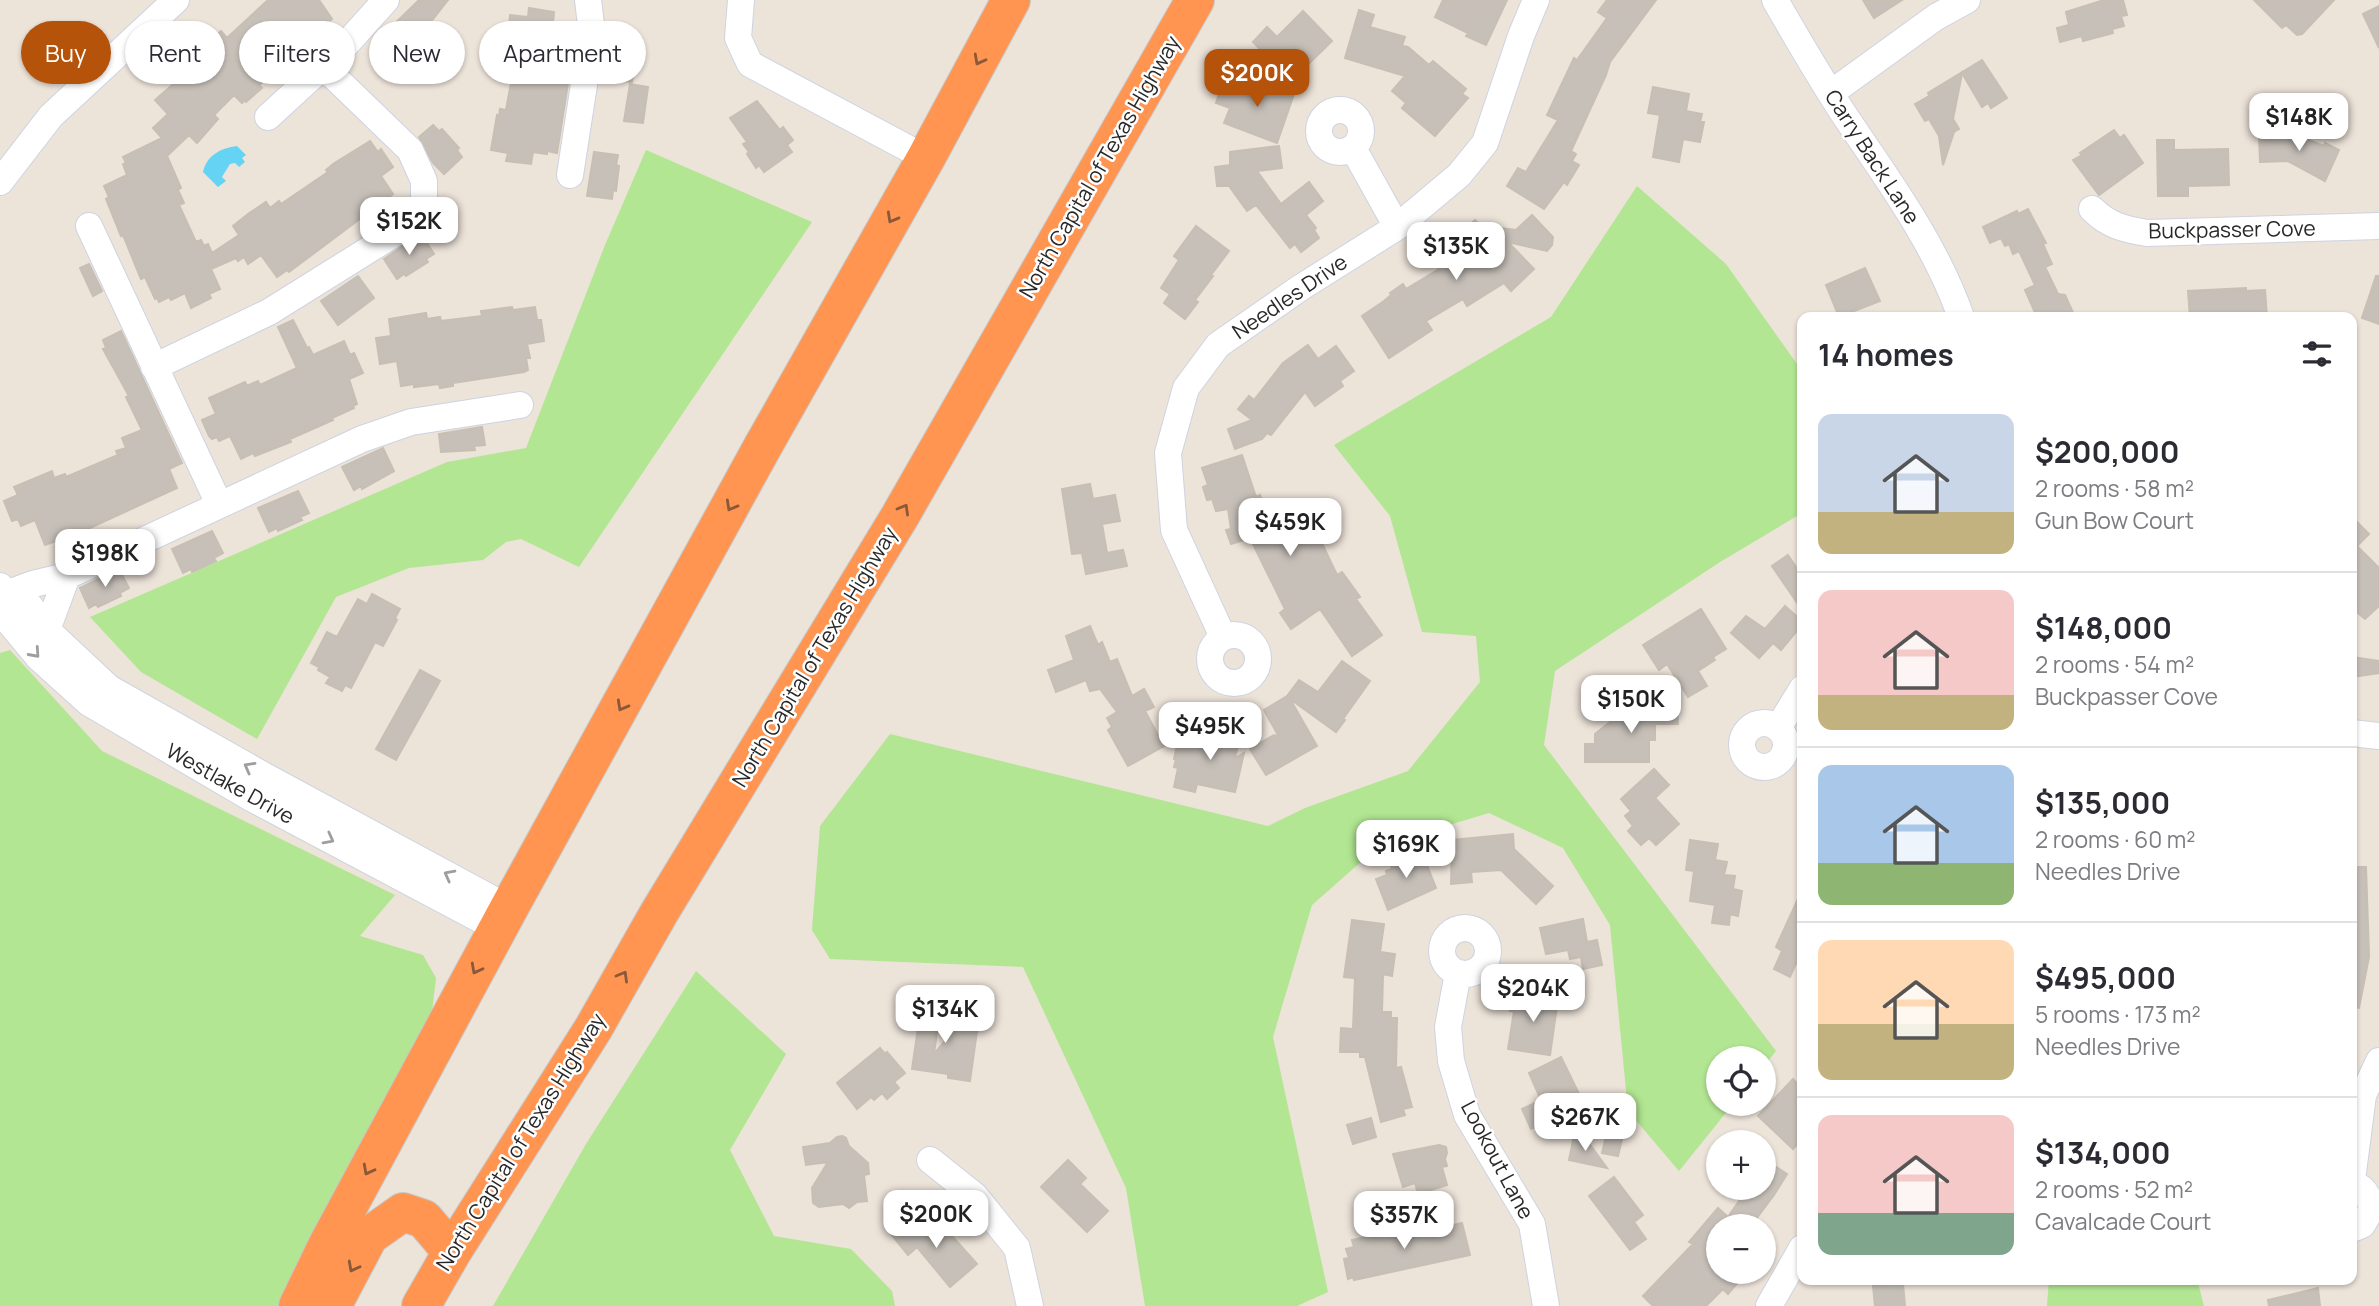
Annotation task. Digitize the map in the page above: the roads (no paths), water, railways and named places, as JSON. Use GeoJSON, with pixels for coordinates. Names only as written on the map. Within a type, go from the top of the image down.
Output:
{"type":"FeatureCollection","features":[{"type":"Feature","properties":{"kind":"highway"},"geometry":{"type":"LineString","coordinates":[[298,1306],[341,1220],[503,919],[1011,0]]}},
{"type":"Feature","properties":{"kind":"highway","name":"North Capital of Texas Highway"},"geometry":{"type":"LineString","coordinates":[[421,1306],[452,1252],[593,1029],[666,902],[900,516],[1195,0]]}},
{"type":"Feature","properties":{"kind":"highway"},"geometry":{"type":"LineString","coordinates":[[332,1306],[369,1236],[403,1212],[424,1219],[452,1252]]}},
{"type":"Feature","properties":{"kind":"street"},"geometry":{"type":"LineString","coordinates":[[0,182],[51,116],[176,0]]}},
{"type":"Feature","properties":{"kind":"street"},"geometry":{"type":"LineString","coordinates":[[355,32],[386,0]]}},
{"type":"Feature","properties":{"kind":"street"},"geometry":{"type":"LineString","coordinates":[[570,175],[592,33],[588,0]]}},
{"type":"Feature","properties":{"kind":"street"},"geometry":{"type":"LineString","coordinates":[[741,0],[738,38],[750,64],[926,158]]}},
{"type":"Feature","properties":{"kind":"street","name":"Needles Drive"},"geometry":{"type":"LineString","coordinates":[[1223,637],[1174,530],[1168,453],[1186,388],[1218,345],[1300,288],[1397,227],[1460,175],[1485,143],[1536,0]]}},
{"type":"Feature","properties":{"kind":"street","name":"Carry Back Lane"},"geometry":{"type":"LineString","coordinates":[[1775,0],[1831,93],[1902,199],[1953,294],[1959,312]]}},
{"type":"Feature","properties":{"kind":"street"},"geometry":{"type":"LineString","coordinates":[[1831,93],[1936,17],[1967,0]]}},
{"type":"Feature","properties":{"kind":"street"},"geometry":{"type":"LineString","coordinates":[[268,117],[304,84]]}},
{"type":"Feature","properties":{"kind":"street"},"geometry":{"type":"LineString","coordinates":[[154,367],[268,312],[410,224],[424,200],[424,181],[410,150],[342,84]]}},
{"type":"Feature","properties":{"kind":"street"},"geometry":{"type":"LineString","coordinates":[[1353,148],[1397,227]]}},
{"type":"Feature","properties":{"kind":"street","name":"Buckpasser Cove"},"geometry":{"type":"LineString","coordinates":[[2092,209],[2103,220],[2118,228],[2147,233],[2379,226]]}},
{"type":"Feature","properties":{"kind":"street"},"geometry":{"type":"LineString","coordinates":[[89,226],[219,504]]}},
{"type":"Feature","properties":{"kind":"street"},"geometry":{"type":"LineString","coordinates":[[1,592],[67,576],[362,439],[411,422],[520,405]]}},
{"type":"Feature","properties":{"kind":"street"},"geometry":{"type":"LineString","coordinates":[[47,630],[67,576]]}},
{"type":"Feature","properties":{"kind":"street","name":"Westlake Drive"},"geometry":{"type":"LineString","coordinates":[[1,592],[9,622],[38,657],[89,703],[251,798],[503,919]]}},
{"type":"Feature","properties":{"kind":"street","name":"Westlake Drive"},"geometry":{"type":"LineString","coordinates":[[1,592],[30,606],[47,630],[109,688],[263,775],[503,919]]}},
{"type":"Feature","properties":{"kind":"street"},"geometry":{"type":"LineString","coordinates":[[1778,728],[1797,697]]}},
{"type":"Feature","properties":{"kind":"street"},"geometry":{"type":"LineString","coordinates":[[2357,734],[2379,736]]}},
{"type":"Feature","properties":{"kind":"street","name":"Lookout Lane"},"geometry":{"type":"LineString","coordinates":[[1458,973],[1448,1027],[1451,1061],[1467,1115],[1532,1224],[1546,1306]]}},
{"type":"Feature","properties":{"kind":"street"},"geometry":{"type":"LineString","coordinates":[[2357,1142],[2363,1096],[2379,1061]]}},
{"type":"Feature","properties":{"kind":"street"},"geometry":{"type":"LineString","coordinates":[[930,1160],[975,1196],[1017,1248],[1030,1306]]}},
{"type":"Feature","properties":{"kind":"street"},"geometry":{"type":"LineString","coordinates":[[2357,1184],[2367,1192],[2371,1210],[2362,1224],[2357,1226]]}},
{"type":"Feature","properties":{"kind":"street"},"geometry":{"type":"LineString","coordinates":[[1769,1306],[1797,1257]]}},
{"type":"Feature","properties":{"kind":"water"},"geometry":{"type":"Polygon","coordinates":[[[237,146],[246,155],[242,158],[245,162],[239,167],[235,163],[230,164],[222,177],[226,181],[218,187],[203,172],[205,166],[216,153],[237,146]]]}}]}
